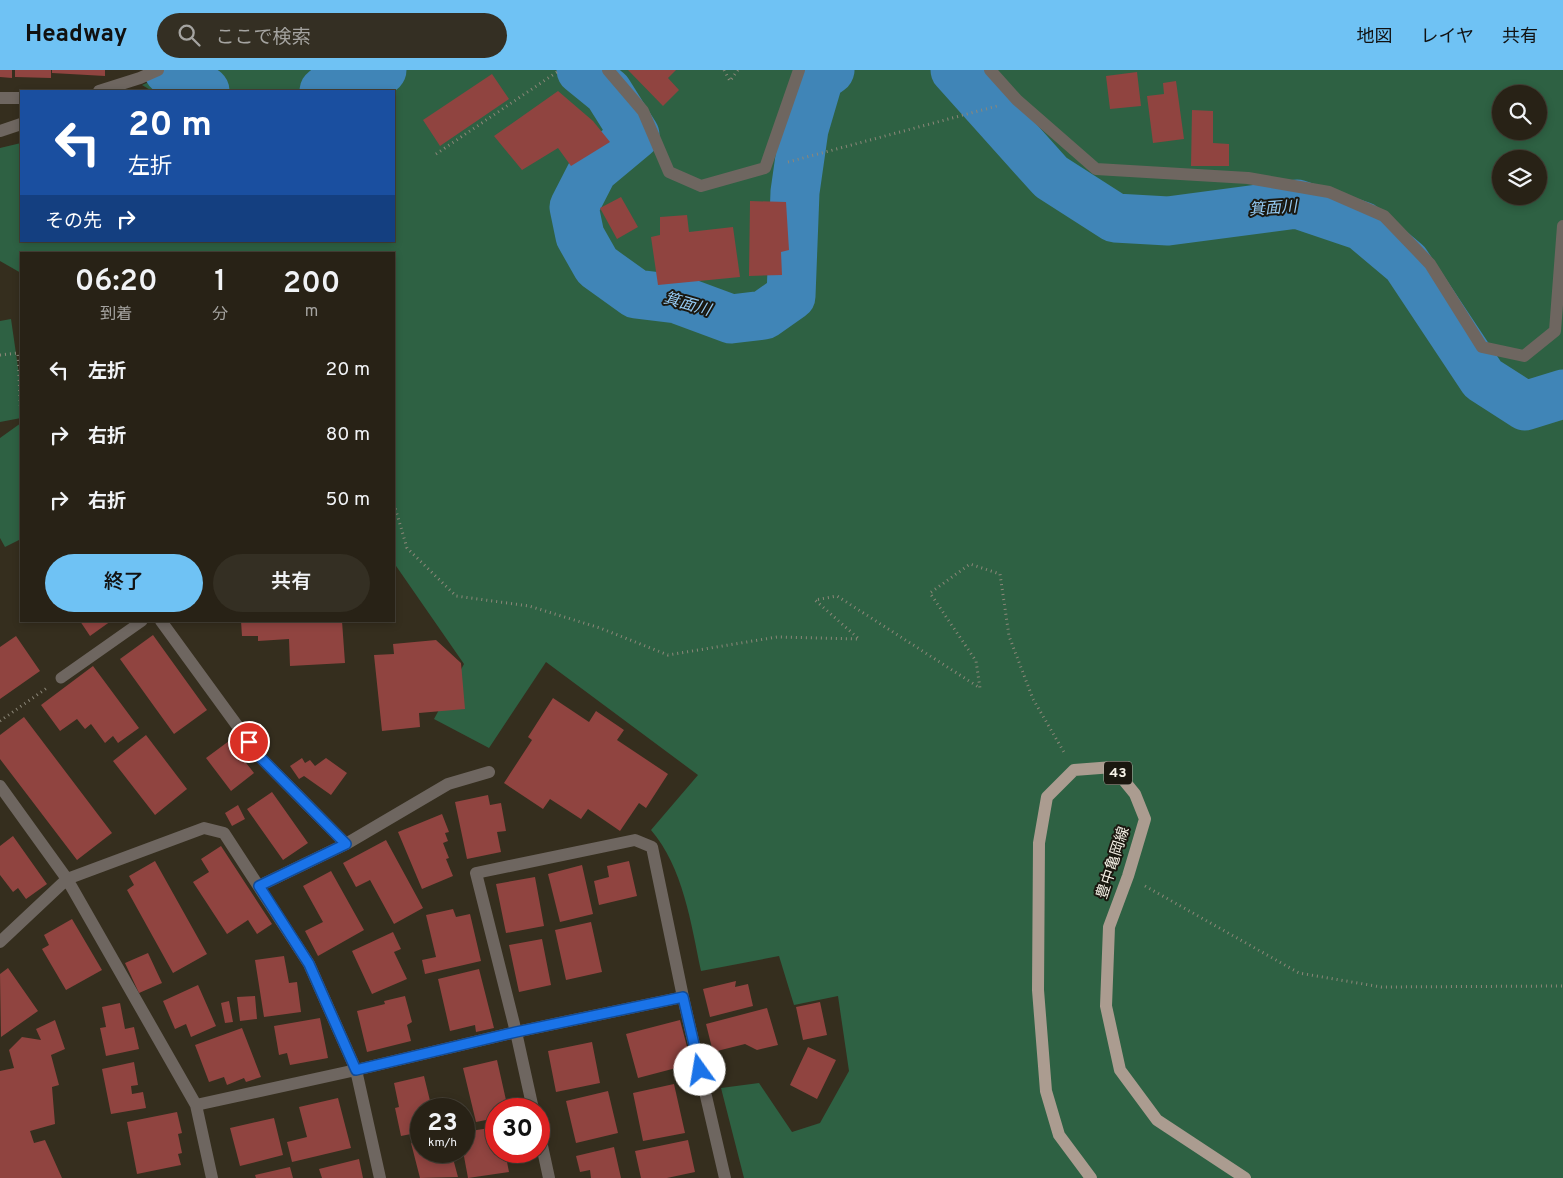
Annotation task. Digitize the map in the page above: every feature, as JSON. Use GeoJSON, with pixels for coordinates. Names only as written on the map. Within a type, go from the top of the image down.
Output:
{"type":"FeatureCollection","features":[{"type":"Feature","properties":{"kind":"main road","name":"豊中亀岡線"},"geometry":{"type":"LineString","coordinates":[[1074,770],[1114,767],[1135,794],[1145,820],[1128,876],[1109,927],[1106,1006],[1120,1070],[1157,1120],[1245,1178]]}},
{"type":"Feature","properties":{"kind":"main road"},"geometry":{"type":"LineString","coordinates":[[1074,770],[1047,797],[1039,843],[1038,990],[1046,1091],[1059,1135],[1091,1178]]}},
{"type":"Feature","properties":{"kind":"street"},"geometry":{"type":"LineString","coordinates":[[102,90],[158,70]]}},
{"type":"Feature","properties":{"kind":"street"},"geometry":{"type":"LineString","coordinates":[[608,70],[643,111],[669,172],[701,186],[765,168],[799,70]]}},
{"type":"Feature","properties":{"kind":"street"},"geometry":{"type":"LineString","coordinates":[[990,70],[1017,100],[1096,169],[1248,178],[1329,192],[1384,216],[1430,264],[1482,347],[1524,356],[1555,331],[1563,226]]}},
{"type":"Feature","properties":{"kind":"street"},"geometry":{"type":"LineString","coordinates":[[0,98],[20,98]]}},
{"type":"Feature","properties":{"kind":"street"},"geometry":{"type":"LineString","coordinates":[[0,131],[20,124]]}},
{"type":"Feature","properties":{"kind":"street"},"geometry":{"type":"LineString","coordinates":[[162,622],[260,757],[346,844]]}},
{"type":"Feature","properties":{"kind":"street"},"geometry":{"type":"LineString","coordinates":[[259,886],[346,844],[448,784],[489,772]]}},
{"type":"Feature","properties":{"kind":"street"},"geometry":{"type":"LineString","coordinates":[[0,786],[67,879],[196,1104],[212,1178]]}},
{"type":"Feature","properties":{"kind":"street"},"geometry":{"type":"LineString","coordinates":[[0,942],[67,879],[204,828],[224,833],[309,964],[356,1070],[380,1178]]}},
{"type":"Feature","properties":{"kind":"street"},"geometry":{"type":"LineString","coordinates":[[531,1098],[476,873],[635,840],[652,847],[683,997],[725,1178]]}},
{"type":"Feature","properties":{"kind":"street"},"geometry":{"type":"LineString","coordinates":[[196,1104],[356,1070],[516,1032],[683,997]]}},
{"type":"Feature","properties":{"kind":"street"},"geometry":{"type":"LineString","coordinates":[[546,1163],[549,1178]]}},
{"type":"Feature","properties":{"kind":"lane"},"geometry":{"type":"LineString","coordinates":[[61,678],[141,622]]}},
{"type":"Feature","properties":{"kind":"path"},"geometry":{"type":"LineString","coordinates":[[436,154],[560,70]]}},
{"type":"Feature","properties":{"kind":"path"},"geometry":{"type":"LineString","coordinates":[[724,70],[730,80],[738,70]]}},
{"type":"Feature","properties":{"kind":"path"},"geometry":{"type":"LineString","coordinates":[[781,164],[998,106]]}},
{"type":"Feature","properties":{"kind":"path"},"geometry":{"type":"LineString","coordinates":[[0,356],[18,353],[20,399]]}},
{"type":"Feature","properties":{"kind":"path"},"geometry":{"type":"LineString","coordinates":[[395,507],[407,548],[456,596],[528,606],[600,628],[668,655],[777,637],[858,639],[815,600],[837,596],[980,688],[976,661],[930,593],[970,564],[1000,574],[1009,636],[1033,699],[1074,770]]}},
{"type":"Feature","properties":{"kind":"path"},"geometry":{"type":"LineString","coordinates":[[0,721],[61,678]]}},
{"type":"Feature","properties":{"kind":"path"},"geometry":{"type":"LineString","coordinates":[[1128,876],[1299,973],[1382,987],[1563,986]]}},
{"type":"Feature","properties":{"kind":"green space"},"geometry":{"type":"Polygon","coordinates":[[[177,70],[1563,70],[1563,1178],[744,1178],[721,1088],[759,1083],[792,1132],[820,1123],[849,1071],[838,996],[794,1005],[779,956],[701,971],[689,915],[678,878],[662,845],[651,830],[698,775],[546,662],[489,748],[434,719],[464,664],[395,564],[395,252],[20,252],[20,272],[0,261],[0,148],[20,143],[20,242],[395,242],[395,90],[150,90],[142,85],[177,70]]]}},
{"type":"Feature","properties":{"kind":"green space"},"geometry":{"type":"Polygon","coordinates":[[[11,319],[20,381],[20,418],[0,422],[0,321],[11,319]]]}},
{"type":"Feature","properties":{"kind":"green space"},"geometry":{"type":"Polygon","coordinates":[[[20,424],[20,540],[5,547],[0,538],[0,438],[20,424]]]}},
{"type":"Feature","properties":{"kind":"building"},"geometry":{"type":"Polygon","coordinates":[[[0,70],[12,70],[12,78],[0,77],[0,70]]]}},
{"type":"Feature","properties":{"kind":"building"},"geometry":{"type":"Polygon","coordinates":[[[15,70],[51,70],[51,78],[15,77],[15,70]]]}},
{"type":"Feature","properties":{"kind":"building"},"geometry":{"type":"Polygon","coordinates":[[[52,70],[105,70],[105,76],[52,73],[52,70]]]}},
{"type":"Feature","properties":{"kind":"building"},"geometry":{"type":"Polygon","coordinates":[[[628,70],[676,70],[668,78],[679,90],[663,106],[628,70]]]}},
{"type":"Feature","properties":{"kind":"building"},"geometry":{"type":"Polygon","coordinates":[[[1137,72],[1141,106],[1110,109],[1106,76],[1137,72]]]}},
{"type":"Feature","properties":{"kind":"building"},"geometry":{"type":"Polygon","coordinates":[[[492,74],[509,99],[440,146],[423,120],[492,74]]]}},
{"type":"Feature","properties":{"kind":"building"},"geometry":{"type":"Polygon","coordinates":[[[1176,81],[1184,139],[1153,143],[1147,96],[1164,94],[1163,83],[1176,81]]]}},
{"type":"Feature","properties":{"kind":"building"},"geometry":{"type":"Polygon","coordinates":[[[558,91],[593,121],[610,142],[571,166],[558,148],[522,170],[494,136],[558,91]]]}},
{"type":"Feature","properties":{"kind":"building"},"geometry":{"type":"Polygon","coordinates":[[[1192,110],[1213,111],[1213,143],[1229,144],[1229,166],[1191,166],[1192,110]]]}},
{"type":"Feature","properties":{"kind":"building"},"geometry":{"type":"Polygon","coordinates":[[[621,197],[638,227],[617,239],[600,208],[621,197]]]}},
{"type":"Feature","properties":{"kind":"building"},"geometry":{"type":"Polygon","coordinates":[[[750,201],[786,202],[789,250],[781,252],[782,275],[749,276],[750,201]]]}},
{"type":"Feature","properties":{"kind":"building"},"geometry":{"type":"Polygon","coordinates":[[[687,215],[689,232],[733,227],[740,277],[658,285],[651,237],[660,235],[660,217],[687,215]]]}},
{"type":"Feature","properties":{"kind":"building"},"geometry":{"type":"Polygon","coordinates":[[[81,622],[110,622],[90,636],[81,622]]]}},
{"type":"Feature","properties":{"kind":"building"},"geometry":{"type":"Polygon","coordinates":[[[241,622],[342,622],[345,663],[290,666],[289,639],[258,641],[258,636],[242,636],[241,622]]]}},
{"type":"Feature","properties":{"kind":"building"},"geometry":{"type":"Polygon","coordinates":[[[153,635],[207,710],[174,734],[120,659],[153,635]]]}},
{"type":"Feature","properties":{"kind":"building"},"geometry":{"type":"Polygon","coordinates":[[[16,636],[40,671],[0,699],[0,647],[16,636]]]}},
{"type":"Feature","properties":{"kind":"building"},"geometry":{"type":"Polygon","coordinates":[[[436,640],[461,663],[465,709],[419,713],[420,727],[382,731],[374,655],[394,654],[393,644],[436,640]]]}},
{"type":"Feature","properties":{"kind":"building"},"geometry":{"type":"Polygon","coordinates":[[[93,666],[139,728],[118,743],[113,736],[105,743],[91,724],[85,729],[77,719],[60,731],[41,705],[93,666]]]}},
{"type":"Feature","properties":{"kind":"building"},"geometry":{"type":"Polygon","coordinates":[[[553,698],[589,722],[596,711],[624,730],[617,740],[668,774],[646,808],[639,803],[620,831],[588,809],[581,819],[550,799],[543,809],[504,783],[532,740],[528,737],[553,698]]]}},
{"type":"Feature","properties":{"kind":"building"},"geometry":{"type":"Polygon","coordinates":[[[24,717],[112,833],[77,860],[0,759],[0,735],[24,717]]]}},
{"type":"Feature","properties":{"kind":"building"},"geometry":{"type":"Polygon","coordinates":[[[146,735],[187,789],[155,815],[113,761],[146,735]]]}},
{"type":"Feature","properties":{"kind":"building"},"geometry":{"type":"Polygon","coordinates":[[[229,741],[254,773],[231,791],[206,758],[229,741]]]}},
{"type":"Feature","properties":{"kind":"building"},"geometry":{"type":"Polygon","coordinates":[[[302,758],[305,763],[310,760],[315,766],[326,758],[347,773],[331,795],[304,776],[299,779],[290,766],[302,758]]]}},
{"type":"Feature","properties":{"kind":"building"},"geometry":{"type":"Polygon","coordinates":[[[272,792],[308,843],[283,860],[247,809],[272,792]]]}},
{"type":"Feature","properties":{"kind":"building"},"geometry":{"type":"Polygon","coordinates":[[[488,795],[490,805],[501,803],[506,831],[497,832],[501,852],[467,859],[455,802],[488,795]]]}},
{"type":"Feature","properties":{"kind":"building"},"geometry":{"type":"Polygon","coordinates":[[[238,805],[245,819],[232,826],[225,813],[238,805]]]}},
{"type":"Feature","properties":{"kind":"building"},"geometry":{"type":"Polygon","coordinates":[[[442,814],[449,832],[445,833],[448,841],[443,843],[449,858],[446,859],[453,876],[422,889],[398,832],[442,814]]]}},
{"type":"Feature","properties":{"kind":"building"},"geometry":{"type":"Polygon","coordinates":[[[13,836],[47,884],[26,899],[18,888],[13,892],[0,875],[0,846],[13,836]]]}},
{"type":"Feature","properties":{"kind":"building"},"geometry":{"type":"Polygon","coordinates":[[[386,840],[423,908],[394,924],[370,880],[356,887],[343,863],[386,840]]]}},
{"type":"Feature","properties":{"kind":"building"},"geometry":{"type":"Polygon","coordinates":[[[221,846],[272,924],[257,934],[248,920],[227,934],[193,882],[209,872],[201,859],[221,846]]]}},
{"type":"Feature","properties":{"kind":"building"},"geometry":{"type":"Polygon","coordinates":[[[155,861],[207,954],[173,973],[127,890],[134,885],[129,876],[155,861]]]}},
{"type":"Feature","properties":{"kind":"building"},"geometry":{"type":"Polygon","coordinates":[[[629,861],[637,896],[599,905],[594,881],[609,877],[607,866],[629,861]]]}},
{"type":"Feature","properties":{"kind":"building"},"geometry":{"type":"Polygon","coordinates":[[[582,865],[593,914],[560,922],[548,874],[582,865]]]}},
{"type":"Feature","properties":{"kind":"building"},"geometry":{"type":"Polygon","coordinates":[[[331,871],[364,930],[318,956],[305,931],[323,922],[303,886],[331,871]]]}},
{"type":"Feature","properties":{"kind":"building"},"geometry":{"type":"Polygon","coordinates":[[[535,877],[544,926],[506,933],[496,884],[535,877]]]}},
{"type":"Feature","properties":{"kind":"building"},"geometry":{"type":"Polygon","coordinates":[[[453,909],[456,917],[470,914],[481,961],[425,974],[422,960],[436,957],[426,915],[453,909]]]}},
{"type":"Feature","properties":{"kind":"building"},"geometry":{"type":"Polygon","coordinates":[[[72,919],[102,970],[66,990],[42,949],[49,945],[44,935],[72,919]]]}},
{"type":"Feature","properties":{"kind":"building"},"geometry":{"type":"Polygon","coordinates":[[[591,922],[602,972],[566,980],[555,930],[591,922]]]}},
{"type":"Feature","properties":{"kind":"building"},"geometry":{"type":"Polygon","coordinates":[[[393,932],[401,949],[394,952],[407,979],[372,994],[352,951],[393,932]]]}},
{"type":"Feature","properties":{"kind":"building"},"geometry":{"type":"Polygon","coordinates":[[[542,939],[551,985],[519,992],[509,945],[542,939]]]}},
{"type":"Feature","properties":{"kind":"building"},"geometry":{"type":"Polygon","coordinates":[[[148,953],[162,983],[139,993],[125,963],[148,953]]]}},
{"type":"Feature","properties":{"kind":"building"},"geometry":{"type":"Polygon","coordinates":[[[284,956],[289,983],[297,982],[301,1012],[264,1017],[255,960],[284,956]]]}},
{"type":"Feature","properties":{"kind":"building"},"geometry":{"type":"Polygon","coordinates":[[[8,968],[38,1011],[1,1037],[0,974],[8,968]]]}},
{"type":"Feature","properties":{"kind":"building"},"geometry":{"type":"Polygon","coordinates":[[[479,969],[494,1028],[476,1032],[475,1025],[450,1031],[438,979],[479,969]]]}},
{"type":"Feature","properties":{"kind":"building"},"geometry":{"type":"Polygon","coordinates":[[[736,981],[735,987],[748,984],[753,1006],[710,1017],[703,989],[736,981]]]}},
{"type":"Feature","properties":{"kind":"building"},"geometry":{"type":"Polygon","coordinates":[[[198,985],[216,1026],[191,1037],[186,1024],[175,1029],[163,1001],[198,985]]]}},
{"type":"Feature","properties":{"kind":"building"},"geometry":{"type":"Polygon","coordinates":[[[255,996],[257,1019],[240,1021],[237,997],[255,996]]]}},
{"type":"Feature","properties":{"kind":"building"},"geometry":{"type":"Polygon","coordinates":[[[405,996],[412,1022],[407,1025],[411,1041],[367,1052],[357,1011],[385,1004],[384,1001],[405,996]]]}},
{"type":"Feature","properties":{"kind":"building"},"geometry":{"type":"Polygon","coordinates":[[[229,1001],[233,1022],[225,1023],[221,1003],[229,1001]]]}},
{"type":"Feature","properties":{"kind":"building"},"geometry":{"type":"Polygon","coordinates":[[[820,1002],[827,1035],[803,1040],[796,1007],[820,1002]]]}},
{"type":"Feature","properties":{"kind":"building"},"geometry":{"type":"Polygon","coordinates":[[[120,1003],[125,1029],[134,1027],[139,1049],[106,1056],[100,1028],[106,1027],[102,1007],[120,1003]]]}},
{"type":"Feature","properties":{"kind":"building"},"geometry":{"type":"Polygon","coordinates":[[[767,1008],[778,1045],[757,1050],[745,1044],[713,1052],[706,1024],[767,1008]]]}},
{"type":"Feature","properties":{"kind":"building"},"geometry":{"type":"Polygon","coordinates":[[[320,1018],[328,1058],[290,1065],[287,1053],[279,1055],[274,1026],[320,1018]]]}},
{"type":"Feature","properties":{"kind":"building"},"geometry":{"type":"Polygon","coordinates":[[[55,1020],[65,1049],[51,1055],[59,1085],[52,1087],[55,1124],[30,1131],[34,1143],[45,1140],[62,1178],[0,1178],[0,1071],[14,1068],[9,1050],[22,1037],[41,1040],[36,1029],[55,1020]]]}},
{"type":"Feature","properties":{"kind":"building"},"geometry":{"type":"Polygon","coordinates":[[[680,1020],[690,1058],[676,1061],[676,1068],[638,1078],[626,1034],[680,1020]]]}},
{"type":"Feature","properties":{"kind":"building"},"geometry":{"type":"Polygon","coordinates":[[[242,1028],[261,1077],[246,1082],[244,1078],[227,1085],[224,1077],[209,1082],[195,1045],[242,1028]]]}},
{"type":"Feature","properties":{"kind":"building"},"geometry":{"type":"Polygon","coordinates":[[[592,1042],[600,1083],[556,1092],[548,1051],[592,1042]]]}},
{"type":"Feature","properties":{"kind":"building"},"geometry":{"type":"Polygon","coordinates":[[[808,1047],[836,1060],[817,1099],[790,1085],[808,1047]]]}},
{"type":"Feature","properties":{"kind":"building"},"geometry":{"type":"Polygon","coordinates":[[[497,1060],[506,1098],[485,1098],[485,1120],[476,1122],[475,1098],[470,1098],[463,1068],[497,1060]]]}},
{"type":"Feature","properties":{"kind":"building"},"geometry":{"type":"Polygon","coordinates":[[[134,1062],[138,1085],[131,1086],[132,1094],[143,1092],[146,1108],[111,1114],[102,1069],[134,1062]]]}},
{"type":"Feature","properties":{"kind":"building"},"geometry":{"type":"Polygon","coordinates":[[[424,1076],[429,1098],[410,1098],[410,1134],[401,1136],[395,1108],[399,1107],[394,1083],[424,1076]]]}},
{"type":"Feature","properties":{"kind":"building"},"geometry":{"type":"Polygon","coordinates":[[[674,1084],[685,1133],[643,1141],[633,1093],[674,1084]]]}},
{"type":"Feature","properties":{"kind":"building"},"geometry":{"type":"Polygon","coordinates":[[[608,1091],[618,1133],[576,1143],[566,1101],[608,1091]]]}},
{"type":"Feature","properties":{"kind":"building"},"geometry":{"type":"Polygon","coordinates":[[[338,1098],[351,1148],[292,1162],[287,1142],[307,1137],[299,1107],[338,1098]]]}},
{"type":"Feature","properties":{"kind":"building"},"geometry":{"type":"Polygon","coordinates":[[[177,1112],[182,1133],[178,1134],[182,1153],[178,1154],[181,1165],[137,1174],[127,1122],[177,1112]]]}},
{"type":"Feature","properties":{"kind":"building"},"geometry":{"type":"Polygon","coordinates":[[[274,1118],[283,1155],[240,1166],[230,1128],[274,1118]]]}},
{"type":"Feature","properties":{"kind":"building"},"geometry":{"type":"Polygon","coordinates":[[[485,1129],[485,1163],[507,1163],[509,1172],[468,1178],[465,1163],[475,1163],[475,1130],[485,1129]]]}},
{"type":"Feature","properties":{"kind":"building"},"geometry":{"type":"Polygon","coordinates":[[[688,1140],[695,1172],[667,1178],[641,1178],[635,1151],[688,1140]]]}},
{"type":"Feature","properties":{"kind":"building"},"geometry":{"type":"Polygon","coordinates":[[[614,1147],[621,1178],[591,1178],[590,1170],[580,1172],[576,1156],[614,1147]]]}},
{"type":"Feature","properties":{"kind":"building"},"geometry":{"type":"Polygon","coordinates":[[[359,1159],[363,1178],[322,1178],[319,1169],[359,1159]]]}},
{"type":"Feature","properties":{"kind":"building"},"geometry":{"type":"Polygon","coordinates":[[[416,1163],[454,1163],[458,1177],[420,1178],[416,1163]]]}},
{"type":"Feature","properties":{"kind":"building"},"geometry":{"type":"Polygon","coordinates":[[[290,1167],[293,1178],[256,1178],[255,1175],[290,1167]]]}},
{"type":"Feature","properties":{"kind":"waterway","name":"箕面川"},"geometry":{"type":"LineString","coordinates":[[168,70],[185,84],[202,90]]}},
{"type":"Feature","properties":{"kind":"waterway","name":"箕面川"},"geometry":{"type":"LineString","coordinates":[[328,90],[346,85],[382,70]]}},
{"type":"Feature","properties":{"kind":"waterway","name":"箕面川"},"geometry":{"type":"LineString","coordinates":[[581,70],[608,92],[635,135],[593,170],[574,207],[580,236],[597,266],[636,294],[677,299],[731,319],[764,315],[791,296],[795,192],[804,129],[819,78],[830,70]]}},
{"type":"Feature","properties":{"kind":"waterway","name":"箕面川"},"geometry":{"type":"LineString","coordinates":[[955,70],[1051,177],[1115,218],[1168,221],[1297,204],[1362,226],[1406,263],[1483,379],[1525,406],[1563,394]]}},
{"type":"Feature","properties":{"kind":"route"},"geometry":{"type":"LineString","coordinates":[[249,742],[260,757],[346,844],[259,886],[309,964],[356,1070],[516,1032],[683,997],[700,1070]]}}]}
